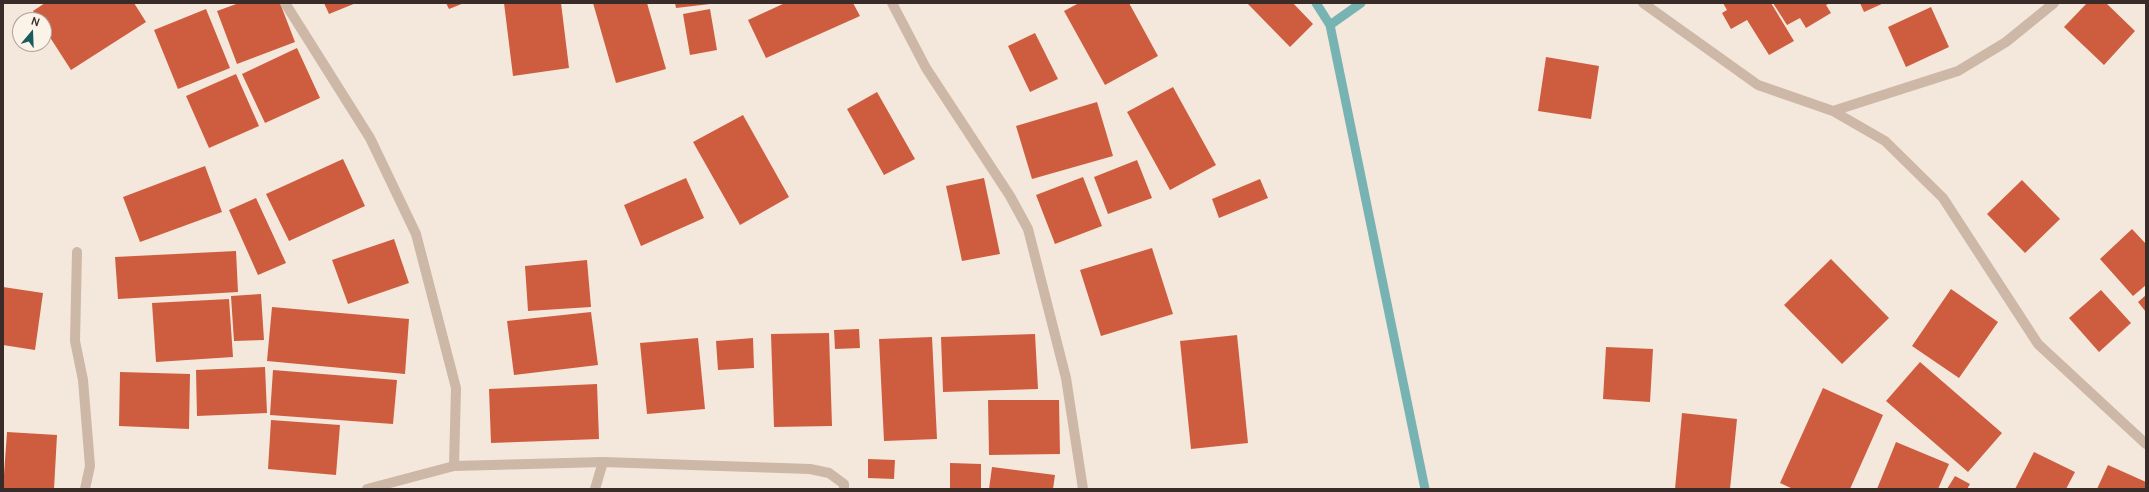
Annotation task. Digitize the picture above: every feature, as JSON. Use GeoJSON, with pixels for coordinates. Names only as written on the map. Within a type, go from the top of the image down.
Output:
{"type":"FeatureCollection","features":[{"type":"Feature","properties":{"kind":"street"},"geometry":{"type":"LineString","coordinates":[[285,3],[370,138],[416,234],[456,388],[454,466]]}},
{"type":"Feature","properties":{"kind":"street"},"geometry":{"type":"LineString","coordinates":[[892,3],[926,68],[1010,196],[1028,229],[1066,378],[1083,489]]}},
{"type":"Feature","properties":{"kind":"street"},"geometry":{"type":"LineString","coordinates":[[1643,3],[1758,85],[1833,111],[1884,141],[1943,198],[2038,344],[2146,444]]}},
{"type":"Feature","properties":{"kind":"street"},"geometry":{"type":"LineString","coordinates":[[1833,111],[1958,71],[2006,42],[2054,3]]}},
{"type":"Feature","properties":{"kind":"street"},"geometry":{"type":"LineString","coordinates":[[77,252],[75,341],[83,380],[90,466],[85,489]]}},
{"type":"Feature","properties":{"kind":"street"},"geometry":{"type":"LineString","coordinates":[[595,489],[603,462]]}},
{"type":"Feature","properties":{"kind":"street"},"geometry":{"type":"LineString","coordinates":[[368,489],[454,466],[603,462],[810,469],[829,473],[844,484],[844,489]]}},
{"type":"Feature","properties":{"kind":"building"},"geometry":{"type":"Polygon","coordinates":[[[45,3],[134,3],[146,22],[71,70],[52,40],[52,12],[33,11],[45,3]]]}},
{"type":"Feature","properties":{"kind":"building"},"geometry":{"type":"Polygon","coordinates":[[[239,3],[280,3],[295,42],[237,64],[217,11],[239,3]]]}},
{"type":"Feature","properties":{"kind":"building"},"geometry":{"type":"Polygon","coordinates":[[[324,3],[356,3],[329,14],[324,3]]]}},
{"type":"Feature","properties":{"kind":"building"},"geometry":{"type":"Polygon","coordinates":[[[446,3],[464,3],[449,9],[446,3]]]}},
{"type":"Feature","properties":{"kind":"building"},"geometry":{"type":"Polygon","coordinates":[[[504,3],[561,3],[569,68],[513,76],[504,3]]]}},
{"type":"Feature","properties":{"kind":"building"},"geometry":{"type":"Polygon","coordinates":[[[593,3],[647,3],[666,69],[616,83],[593,3]]]}},
{"type":"Feature","properties":{"kind":"building"},"geometry":{"type":"Polygon","coordinates":[[[675,3],[709,3],[710,4],[676,8],[675,3]]]}},
{"type":"Feature","properties":{"kind":"building"},"geometry":{"type":"Polygon","coordinates":[[[785,3],[853,3],[860,16],[766,58],[748,20],[785,3]]]}},
{"type":"Feature","properties":{"kind":"building"},"geometry":{"type":"Polygon","coordinates":[[[1079,3],[1129,3],[1158,56],[1105,85],[1064,11],[1079,3]]]}},
{"type":"Feature","properties":{"kind":"building"},"geometry":{"type":"Polygon","coordinates":[[[1247,3],[1293,3],[1313,24],[1290,47],[1247,3]]]}},
{"type":"Feature","properties":{"kind":"building"},"geometry":{"type":"Polygon","coordinates":[[[1723,3],[1771,3],[1794,41],[1769,55],[1747,20],[1731,29],[1722,13],[1727,10],[1723,3]]]}},
{"type":"Feature","properties":{"kind":"building"},"geometry":{"type":"Polygon","coordinates":[[[1773,3],[1830,3],[1826,5],[1831,13],[1806,28],[1800,18],[1787,25],[1773,3]]]}},
{"type":"Feature","properties":{"kind":"building"},"geometry":{"type":"Polygon","coordinates":[[[1860,3],[1884,3],[1864,12],[1860,3]]]}},
{"type":"Feature","properties":{"kind":"building"},"geometry":{"type":"Polygon","coordinates":[[[2087,3],[2106,3],[2135,31],[2104,65],[2064,27],[2087,3]]]}},
{"type":"Feature","properties":{"kind":"building"},"geometry":{"type":"Polygon","coordinates":[[[1931,7],[1949,47],[1906,67],[1888,27],[1931,7]]]}},
{"type":"Feature","properties":{"kind":"building"},"geometry":{"type":"Polygon","coordinates":[[[206,9],[230,68],[178,89],[154,30],[206,9]]]}},
{"type":"Feature","properties":{"kind":"building"},"geometry":{"type":"Polygon","coordinates":[[[710,9],[717,50],[690,55],[683,14],[710,9]]]}},
{"type":"Feature","properties":{"kind":"building"},"geometry":{"type":"Polygon","coordinates":[[[1035,33],[1058,79],[1030,92],[1008,46],[1035,33]]]}},
{"type":"Feature","properties":{"kind":"building"},"geometry":{"type":"Polygon","coordinates":[[[297,48],[320,98],[265,123],[242,74],[297,48]]]}},
{"type":"Feature","properties":{"kind":"building"},"geometry":{"type":"Polygon","coordinates":[[[1546,57],[1599,66],[1591,119],[1538,111],[1546,57]]]}},
{"type":"Feature","properties":{"kind":"building"},"geometry":{"type":"Polygon","coordinates":[[[236,74],[259,126],[209,148],[186,96],[236,74]]]}},
{"type":"Feature","properties":{"kind":"building"},"geometry":{"type":"Polygon","coordinates":[[[1173,87],[1216,165],[1170,190],[1127,112],[1173,87]]]}},
{"type":"Feature","properties":{"kind":"building"},"geometry":{"type":"Polygon","coordinates":[[[877,92],[915,159],[884,175],[847,109],[877,92]]]}},
{"type":"Feature","properties":{"kind":"building"},"geometry":{"type":"Polygon","coordinates":[[[1097,102],[1113,156],[1032,179],[1016,126],[1097,102]]]}},
{"type":"Feature","properties":{"kind":"building"},"geometry":{"type":"Polygon","coordinates":[[[743,115],[789,197],[740,225],[693,142],[743,115]]]}},
{"type":"Feature","properties":{"kind":"building"},"geometry":{"type":"Polygon","coordinates":[[[343,159],[365,206],[289,241],[266,194],[343,159]]]}},
{"type":"Feature","properties":{"kind":"building"},"geometry":{"type":"Polygon","coordinates":[[[1137,160],[1152,198],[1108,214],[1094,177],[1137,160]]]}},
{"type":"Feature","properties":{"kind":"building"},"geometry":{"type":"Polygon","coordinates":[[[205,166],[222,212],[140,242],[123,197],[205,166]]]}},
{"type":"Feature","properties":{"kind":"building"},"geometry":{"type":"Polygon","coordinates":[[[1083,177],[1102,226],[1055,244],[1036,195],[1083,177]]]}},
{"type":"Feature","properties":{"kind":"building"},"geometry":{"type":"Polygon","coordinates":[[[686,178],[704,218],[641,246],[624,205],[686,178]]]}},
{"type":"Feature","properties":{"kind":"building"},"geometry":{"type":"Polygon","coordinates":[[[984,178],[1000,254],[962,261],[946,186],[984,178]]]}},
{"type":"Feature","properties":{"kind":"building"},"geometry":{"type":"Polygon","coordinates":[[[1260,179],[1268,198],[1219,218],[1212,199],[1260,179]]]}},
{"type":"Feature","properties":{"kind":"building"},"geometry":{"type":"Polygon","coordinates":[[[2022,180],[2060,219],[2025,253],[1987,214],[2022,180]]]}},
{"type":"Feature","properties":{"kind":"building"},"geometry":{"type":"Polygon","coordinates":[[[256,198],[286,263],[258,275],[229,210],[256,198]]]}},
{"type":"Feature","properties":{"kind":"building"},"geometry":{"type":"Polygon","coordinates":[[[2132,229],[2146,244],[2146,285],[2133,296],[2100,259],[2132,229]]]}},
{"type":"Feature","properties":{"kind":"building"},"geometry":{"type":"Polygon","coordinates":[[[394,239],[409,283],[348,304],[332,260],[394,239]]]}},
{"type":"Feature","properties":{"kind":"building"},"geometry":{"type":"Polygon","coordinates":[[[1152,248],[1173,314],[1101,336],[1080,270],[1152,248]]]}},
{"type":"Feature","properties":{"kind":"building"},"geometry":{"type":"Polygon","coordinates":[[[236,251],[238,292],[118,299],[115,257],[236,251]]]}},
{"type":"Feature","properties":{"kind":"building"},"geometry":{"type":"Polygon","coordinates":[[[1831,259],[1889,318],[1842,364],[1784,305],[1831,259]]]}},
{"type":"Feature","properties":{"kind":"building"},"geometry":{"type":"Polygon","coordinates":[[[587,260],[591,307],[528,311],[525,266],[587,260]]]}},
{"type":"Feature","properties":{"kind":"building"},"geometry":{"type":"Polygon","coordinates":[[[3,287],[43,293],[35,350],[3,345],[3,287]]]}},
{"type":"Feature","properties":{"kind":"building"},"geometry":{"type":"Polygon","coordinates":[[[1951,289],[1998,322],[1959,378],[1912,346],[1951,289]]]}},
{"type":"Feature","properties":{"kind":"building"},"geometry":{"type":"Polygon","coordinates":[[[2101,290],[2131,323],[2099,352],[2069,318],[2101,290]]]}},
{"type":"Feature","properties":{"kind":"building"},"geometry":{"type":"Polygon","coordinates":[[[261,294],[264,340],[234,341],[231,296],[261,294]]]}},
{"type":"Feature","properties":{"kind":"building"},"geometry":{"type":"Polygon","coordinates":[[[2146,295],[2146,312],[2138,302],[2146,295]]]}},
{"type":"Feature","properties":{"kind":"building"},"geometry":{"type":"Polygon","coordinates":[[[229,299],[233,357],[156,362],[152,303],[229,299]]]}},
{"type":"Feature","properties":{"kind":"building"},"geometry":{"type":"Polygon","coordinates":[[[272,307],[409,319],[405,374],[267,361],[272,307]]]}},
{"type":"Feature","properties":{"kind":"building"},"geometry":{"type":"Polygon","coordinates":[[[591,312],[598,365],[514,375],[507,321],[591,312]]]}},
{"type":"Feature","properties":{"kind":"building"},"geometry":{"type":"Polygon","coordinates":[[[859,329],[860,348],[835,349],[834,330],[859,329]]]}},
{"type":"Feature","properties":{"kind":"building"},"geometry":{"type":"Polygon","coordinates":[[[829,333],[832,426],[774,427],[771,334],[829,333]]]}},
{"type":"Feature","properties":{"kind":"building"},"geometry":{"type":"Polygon","coordinates":[[[1035,334],[1038,389],[943,392],[941,337],[1035,334]]]}},
{"type":"Feature","properties":{"kind":"building"},"geometry":{"type":"Polygon","coordinates":[[[1237,335],[1248,443],[1191,449],[1180,341],[1237,335]]]}},
{"type":"Feature","properties":{"kind":"building"},"geometry":{"type":"Polygon","coordinates":[[[932,337],[937,439],[884,441],[879,339],[932,337]]]}},
{"type":"Feature","properties":{"kind":"building"},"geometry":{"type":"Polygon","coordinates":[[[698,338],[705,409],[647,414],[640,343],[698,338]]]}},
{"type":"Feature","properties":{"kind":"building"},"geometry":{"type":"Polygon","coordinates":[[[753,338],[754,368],[718,370],[716,341],[753,338]]]}},
{"type":"Feature","properties":{"kind":"building"},"geometry":{"type":"Polygon","coordinates":[[[1606,347],[1653,349],[1650,402],[1603,399],[1606,347]]]}},
{"type":"Feature","properties":{"kind":"building"},"geometry":{"type":"Polygon","coordinates":[[[1920,362],[2002,433],[1968,472],[1886,401],[1920,362]]]}},
{"type":"Feature","properties":{"kind":"building"},"geometry":{"type":"Polygon","coordinates":[[[265,367],[267,413],[197,416],[196,370],[265,367]]]}},
{"type":"Feature","properties":{"kind":"building"},"geometry":{"type":"Polygon","coordinates":[[[273,370],[397,380],[393,424],[270,415],[273,370]]]}},
{"type":"Feature","properties":{"kind":"building"},"geometry":{"type":"Polygon","coordinates":[[[120,372],[190,374],[189,429],[119,426],[120,372]]]}},
{"type":"Feature","properties":{"kind":"building"},"geometry":{"type":"Polygon","coordinates":[[[597,384],[599,439],[491,443],[489,389],[597,384]]]}},
{"type":"Feature","properties":{"kind":"building"},"geometry":{"type":"Polygon","coordinates":[[[1823,388],[1883,415],[1850,489],[1793,489],[1780,483],[1823,388]]]}},
{"type":"Feature","properties":{"kind":"building"},"geometry":{"type":"Polygon","coordinates":[[[988,400],[1059,400],[1060,454],[989,455],[988,400]]]}},
{"type":"Feature","properties":{"kind":"building"},"geometry":{"type":"Polygon","coordinates":[[[1682,413],[1737,419],[1730,489],[1675,489],[1682,413]]]}},
{"type":"Feature","properties":{"kind":"building"},"geometry":{"type":"Polygon","coordinates":[[[271,420],[340,425],[336,475],[268,469],[271,420]]]}},
{"type":"Feature","properties":{"kind":"building"},"geometry":{"type":"Polygon","coordinates":[[[7,432],[57,435],[54,489],[3,489],[7,432]]]}},
{"type":"Feature","properties":{"kind":"building"},"geometry":{"type":"Polygon","coordinates":[[[1896,442],[1949,464],[1938,489],[1877,489],[1896,442]]]}},
{"type":"Feature","properties":{"kind":"building"},"geometry":{"type":"Polygon","coordinates":[[[2034,452],[2075,472],[2066,489],[2015,489],[2034,452]]]}},
{"type":"Feature","properties":{"kind":"building"},"geometry":{"type":"Polygon","coordinates":[[[868,459],[895,460],[894,479],[868,478],[868,459]]]}},
{"type":"Feature","properties":{"kind":"building"},"geometry":{"type":"Polygon","coordinates":[[[950,463],[981,464],[981,489],[950,489],[950,463]]]}},
{"type":"Feature","properties":{"kind":"building"},"geometry":{"type":"Polygon","coordinates":[[[2108,465],[2146,482],[2146,489],[2097,489],[2108,465]]]}},
{"type":"Feature","properties":{"kind":"building"},"geometry":{"type":"Polygon","coordinates":[[[992,467],[1055,475],[1053,489],[989,489],[992,467]]]}},
{"type":"Feature","properties":{"kind":"building"},"geometry":{"type":"Polygon","coordinates":[[[1955,476],[1970,484],[1967,489],[1947,489],[1955,476]]]}},
{"type":"Feature","properties":{"kind":"waterway"},"geometry":{"type":"LineString","coordinates":[[1316,3],[1330,25],[1425,489]]}},
{"type":"Feature","properties":{"kind":"waterway"},"geometry":{"type":"LineString","coordinates":[[1330,25],[1361,3]]}}]}
